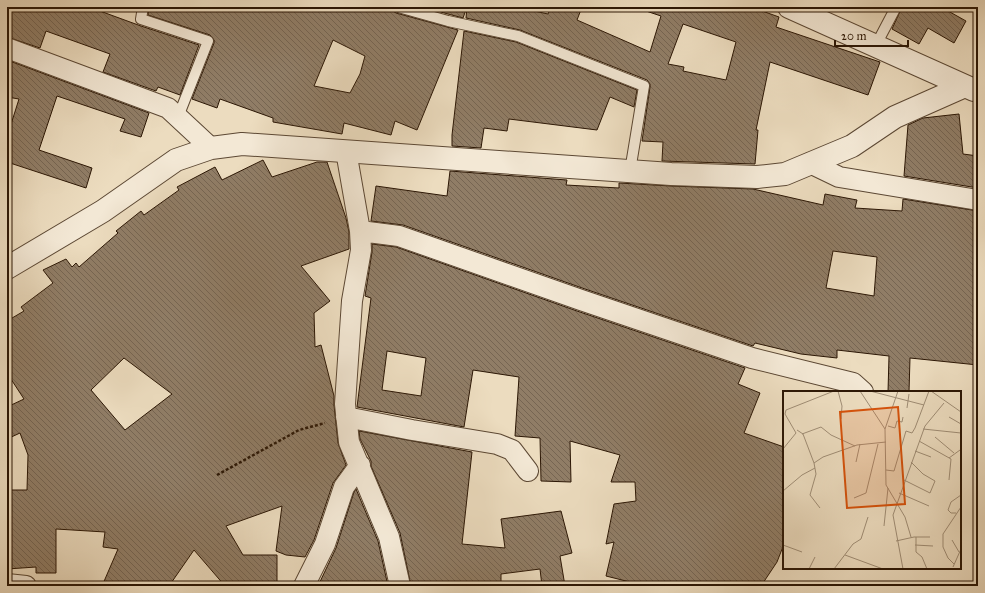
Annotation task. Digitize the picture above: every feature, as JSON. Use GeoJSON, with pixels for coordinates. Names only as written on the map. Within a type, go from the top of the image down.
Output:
{"type":"FeatureCollection","features":[{"type":"Feature","properties":{"kind":"street"},"geometry":{"type":"LineString","coordinates":[[789,7],[974,86]]}},
{"type":"Feature","properties":{"kind":"street"},"geometry":{"type":"LineString","coordinates":[[7,48],[168,108],[211,148]]}},
{"type":"Feature","properties":{"kind":"street"},"geometry":{"type":"LineString","coordinates":[[7,268],[103,211],[176,160],[211,148],[242,144],[630,171],[757,177],[785,174],[852,146],[895,118],[974,86]]}},
{"type":"Feature","properties":{"kind":"street"},"geometry":{"type":"LineString","coordinates":[[346,152],[360,231],[361,250],[352,301],[345,404],[346,417],[350,442],[389,537],[400,586]]}},
{"type":"Feature","properties":{"kind":"street"},"geometry":{"type":"LineString","coordinates":[[810,163],[839,177],[978,200]]}},
{"type":"Feature","properties":{"kind":"street"},"geometry":{"type":"LineString","coordinates":[[360,231],[399,236],[752,358],[853,383],[862,391]]}},
{"type":"Feature","properties":{"kind":"street"},"geometry":{"type":"LineString","coordinates":[[346,417],[497,444],[512,450],[528,471]]}},
{"type":"Feature","properties":{"kind":"street"},"geometry":{"type":"LineString","coordinates":[[304,586],[325,544],[344,487],[360,465]]}},
{"type":"Feature","properties":{"kind":"street"},"geometry":{"type":"LineString","coordinates":[[7,584],[26,586]]}},
{"type":"Feature","properties":{"kind":"lane"},"geometry":{"type":"LineString","coordinates":[[143,7],[141,19],[208,41],[178,117]]}},
{"type":"Feature","properties":{"kind":"lane"},"geometry":{"type":"LineString","coordinates":[[398,7],[448,21],[518,36],[644,86],[630,171]]}},
{"type":"Feature","properties":{"kind":"lane"},"geometry":{"type":"LineString","coordinates":[[876,45],[896,7]]}},
{"type":"Feature","properties":{"kind":"path"},"geometry":{"type":"LineString","coordinates":[[218,475],[299,430],[346,417]]}},
{"type":"Feature","properties":{"kind":"building"},"geometry":{"type":"Polygon","coordinates":[[[7,7],[89,7],[199,45],[180,95],[158,87],[156,91],[103,72],[110,54],[46,31],[40,48],[7,37],[7,7]]]}},
{"type":"Feature","properties":{"kind":"building"},"geometry":{"type":"Polygon","coordinates":[[[149,7],[392,7],[393,11],[396,13],[458,30],[417,130],[395,121],[391,135],[344,123],[342,134],[273,122],[273,118],[220,99],[217,108],[192,99],[214,40],[210,35],[148,15],[149,7]],[[333,40],[314,86],[350,93],[360,74],[365,56],[333,40]]]}},
{"type":"Feature","properties":{"kind":"building"},"geometry":{"type":"Polygon","coordinates":[[[422,7],[467,7],[463,18],[422,7]]]}},
{"type":"Feature","properties":{"kind":"building"},"geometry":{"type":"Polygon","coordinates":[[[467,7],[516,7],[548,14],[551,7],[582,7],[577,20],[650,52],[661,16],[643,10],[644,7],[751,7],[779,17],[776,27],[880,62],[868,95],[770,62],[756,130],[758,130],[755,164],[662,161],[663,142],[642,141],[650,87],[647,80],[520,30],[466,18],[467,7]],[[683,24],[668,64],[684,67],[683,71],[726,80],[736,42],[683,24]]]}},
{"type":"Feature","properties":{"kind":"building"},"geometry":{"type":"Polygon","coordinates":[[[902,7],[941,7],[966,21],[954,43],[928,28],[919,44],[892,29],[902,7]]]}},
{"type":"Feature","properties":{"kind":"building"},"geometry":{"type":"Polygon","coordinates":[[[464,31],[516,42],[637,90],[634,107],[610,97],[597,130],[509,119],[507,131],[484,128],[481,148],[452,146],[464,31]]]}},
{"type":"Feature","properties":{"kind":"building"},"geometry":{"type":"Polygon","coordinates":[[[7,60],[149,113],[141,137],[120,131],[125,119],[57,96],[39,150],[92,168],[86,188],[7,162],[7,137],[19,99],[7,97],[7,60]]]}},
{"type":"Feature","properties":{"kind":"building"},"geometry":{"type":"Polygon","coordinates":[[[959,114],[963,154],[978,156],[978,188],[904,176],[908,125],[923,118],[959,114]]]}},
{"type":"Feature","properties":{"kind":"building"},"geometry":{"type":"Polygon","coordinates":[[[263,160],[272,177],[317,162],[327,162],[346,218],[349,232],[349,249],[301,266],[330,301],[314,313],[315,347],[321,345],[334,396],[338,443],[346,465],[333,483],[314,540],[305,557],[286,555],[276,551],[282,506],[226,526],[243,555],[277,555],[277,586],[225,586],[194,550],[169,586],[102,586],[118,549],[103,547],[105,532],[56,529],[56,573],[36,573],[36,567],[7,569],[7,490],[27,490],[28,455],[20,433],[7,439],[7,407],[24,399],[7,373],[7,321],[24,311],[21,307],[53,283],[43,270],[66,259],[72,267],[76,263],[79,267],[118,233],[116,231],[141,211],[144,215],[179,190],[177,187],[215,167],[222,180],[263,160]],[[124,358],[91,390],[125,430],[172,394],[124,358]]]}},
{"type":"Feature","properties":{"kind":"building"},"geometry":{"type":"Polygon","coordinates":[[[450,171],[567,180],[566,185],[619,188],[619,183],[753,189],[823,205],[825,194],[857,200],[855,208],[902,211],[903,199],[978,211],[978,365],[910,358],[909,391],[888,391],[889,356],[837,350],[837,358],[801,354],[755,343],[753,346],[403,225],[371,221],[376,186],[447,196],[450,171]],[[833,251],[826,288],[874,296],[877,257],[833,251]]]}},
{"type":"Feature","properties":{"kind":"building"},"geometry":{"type":"Polygon","coordinates":[[[372,244],[396,247],[745,368],[738,384],[760,393],[744,433],[783,447],[783,547],[777,562],[761,586],[634,586],[634,583],[606,576],[614,542],[606,544],[614,504],[636,501],[635,482],[611,482],[620,455],[570,441],[571,482],[541,481],[540,438],[515,436],[519,377],[473,370],[464,427],[357,407],[371,298],[365,296],[372,244]],[[387,351],[382,390],[421,396],[426,358],[387,351]]]}},
{"type":"Feature","properties":{"kind":"building"},"geometry":{"type":"Polygon","coordinates":[[[359,431],[472,452],[462,544],[505,548],[501,519],[561,511],[572,553],[560,556],[565,586],[542,586],[540,569],[501,574],[501,586],[411,586],[400,533],[371,466],[371,461],[360,439],[359,431]]]}},
{"type":"Feature","properties":{"kind":"building"},"geometry":{"type":"Polygon","coordinates":[[[356,489],[378,541],[388,586],[318,586],[336,548],[356,489]]]}}]}
